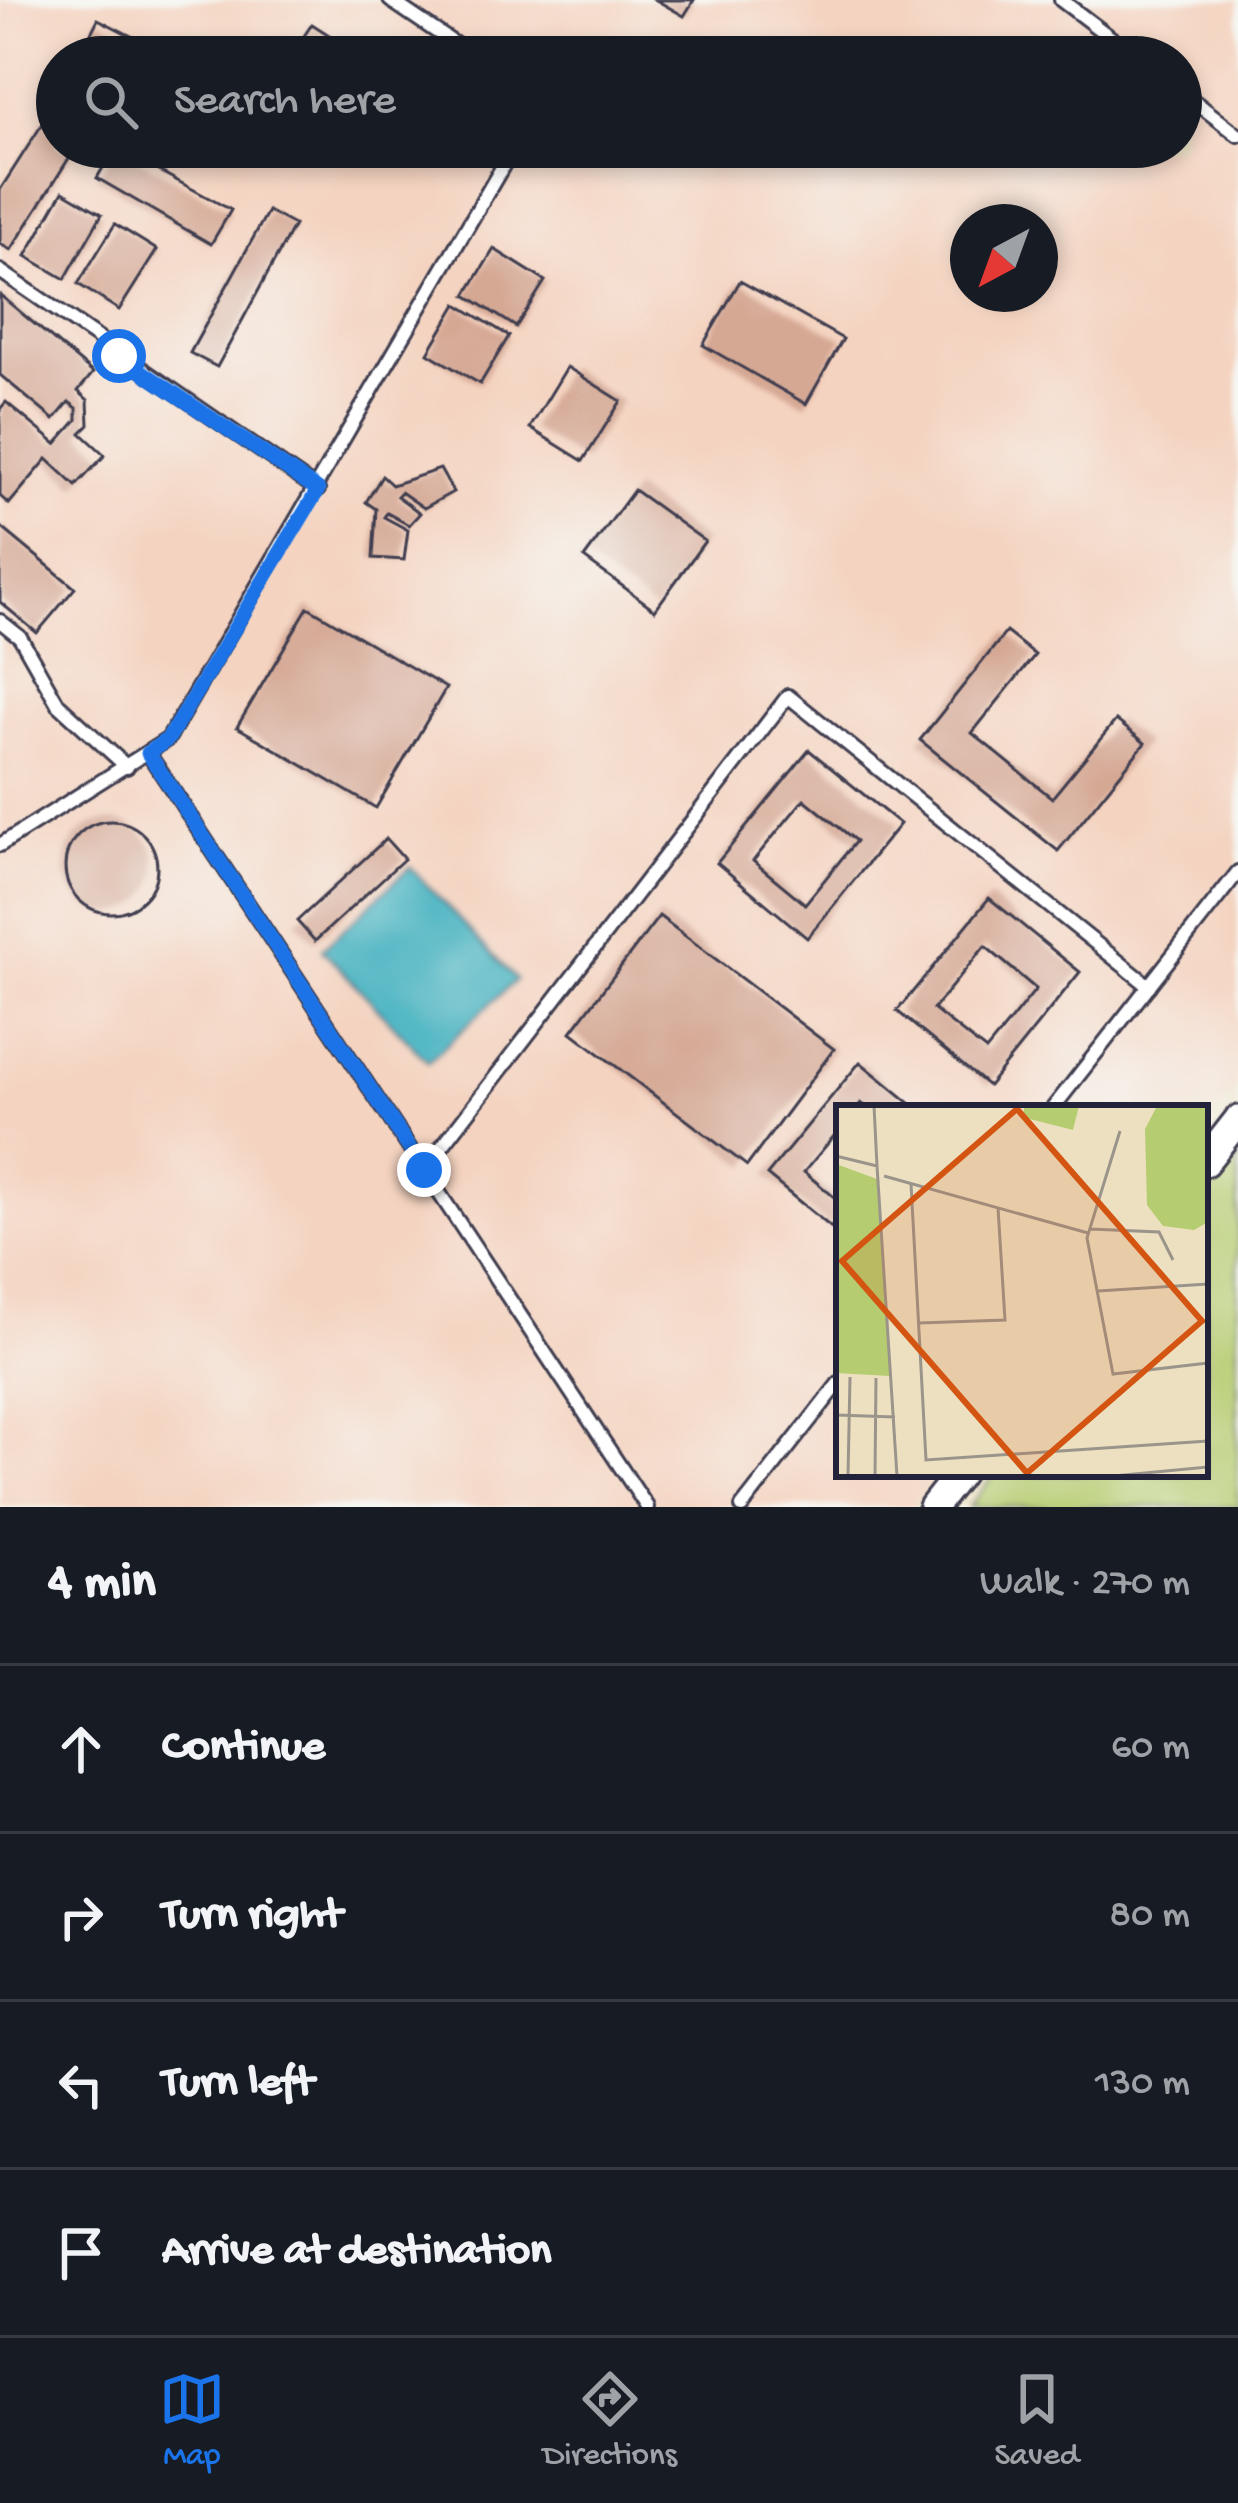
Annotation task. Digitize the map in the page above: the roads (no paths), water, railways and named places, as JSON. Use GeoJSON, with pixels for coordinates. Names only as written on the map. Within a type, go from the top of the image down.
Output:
{"type":"FeatureCollection","features":[{"type":"Feature","properties":{"kind":"street"},"geometry":{"type":"LineString","coordinates":[[1208,1158],[1238,1120]]}},
{"type":"Feature","properties":{"kind":"street"},"geometry":{"type":"LineString","coordinates":[[933,1507],[957,1477]]}},
{"type":"Feature","properties":{"kind":"lane"},"geometry":{"type":"LineString","coordinates":[[390,0],[443,36]]}},
{"type":"Feature","properties":{"kind":"lane"},"geometry":{"type":"LineString","coordinates":[[1061,0],[1108,36]]}},
{"type":"Feature","properties":{"kind":"lane"},"geometry":{"type":"LineString","coordinates":[[1202,108],[1238,135]]}},
{"type":"Feature","properties":{"kind":"lane"},"geometry":{"type":"LineString","coordinates":[[0,845],[168,739],[318,490],[502,168]]}},
{"type":"Feature","properties":{"kind":"lane"},"geometry":{"type":"LineString","coordinates":[[0,271],[318,490]]}},
{"type":"Feature","properties":{"kind":"lane"},"geometry":{"type":"LineString","coordinates":[[0,621],[20,637],[58,704],[127,766]]}},
{"type":"Feature","properties":{"kind":"lane"},"geometry":{"type":"LineString","coordinates":[[424,1170],[788,696],[1149,986]]}},
{"type":"Feature","properties":{"kind":"lane"},"geometry":{"type":"LineString","coordinates":[[148,753],[647,1507]]}},
{"type":"Feature","properties":{"kind":"lane"},"geometry":{"type":"LineString","coordinates":[[1055,1105],[1238,872]]}},
{"type":"Feature","properties":{"kind":"lane"},"geometry":{"type":"LineString","coordinates":[[742,1507],[836,1387]]}},
{"type":"Feature","properties":{"kind":"water"},"geometry":{"type":"Polygon","coordinates":[[[410,867],[516,980],[428,1062],[322,949],[410,867]]]}}]}
